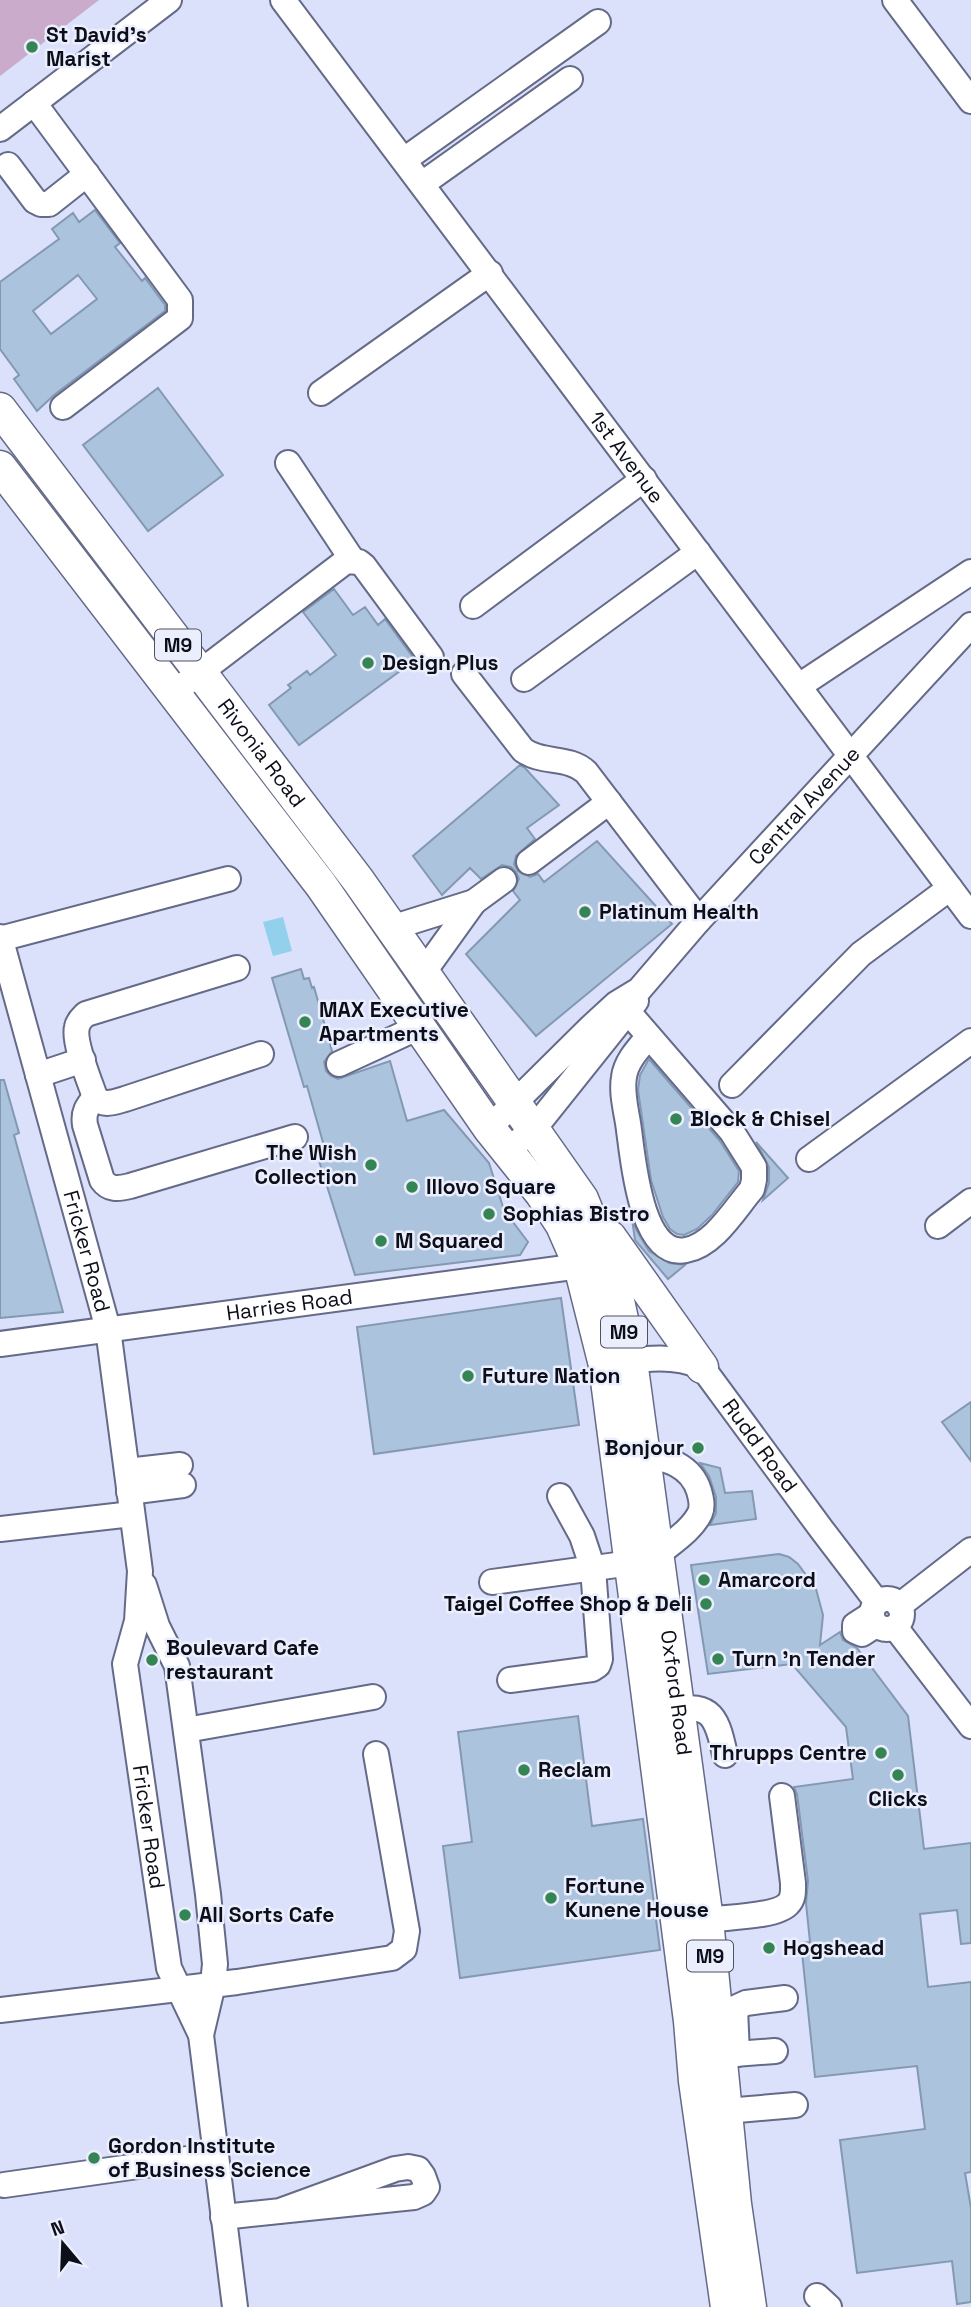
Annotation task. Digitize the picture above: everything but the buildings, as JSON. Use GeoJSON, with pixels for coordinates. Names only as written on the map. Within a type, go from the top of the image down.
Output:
{"type":"FeatureCollection","features":[{"type":"Feature","properties":{"kind":"main road","name":"Rivonia Road"},"geometry":{"type":"LineString","coordinates":[[0,409],[349,869],[515,1105]]}},
{"type":"Feature","properties":{"kind":"main road","name":"Rivonia Road"},"geometry":{"type":"LineString","coordinates":[[0,467],[321,885],[498,1140]]}},
{"type":"Feature","properties":{"kind":"main road","name":"Oxford Road"},"geometry":{"type":"LineString","coordinates":[[515,1105],[583,1199],[612,1273],[618,1363],[664,1712],[695,2081],[727,2307]]}},
{"type":"Feature","properties":{"kind":"main road","name":"Oxford Road"},"geometry":{"type":"LineString","coordinates":[[498,1140],[562,1225],[618,1363],[643,1454],[644,1559]]}},
{"type":"Feature","properties":{"kind":"main road"},"geometry":{"type":"LineString","coordinates":[[583,1199],[702,1367]]}},
{"type":"Feature","properties":{"kind":"main road","name":"Oxford Road"},"geometry":{"type":"LineString","coordinates":[[664,1712],[706,1920],[729,2055],[726,2111],[735,2204],[750,2307]]}},
{"type":"Feature","properties":{"kind":"street"},"geometry":{"type":"LineString","coordinates":[[0,128],[169,0]]}},
{"type":"Feature","properties":{"kind":"street","name":"1st Avenue"},"geometry":{"type":"LineString","coordinates":[[283,0],[971,916]]}},
{"type":"Feature","properties":{"kind":"street"},"geometry":{"type":"LineString","coordinates":[[895,0],[971,101]]}},
{"type":"Feature","properties":{"kind":"street"},"geometry":{"type":"LineString","coordinates":[[404,160],[598,22]]}},
{"type":"Feature","properties":{"kind":"street"},"geometry":{"type":"LineString","coordinates":[[422,184],[570,79]]}},
{"type":"Feature","properties":{"kind":"street"},"geometry":{"type":"LineString","coordinates":[[34,103],[180,300],[180,318],[63,407]]}},
{"type":"Feature","properties":{"kind":"street"},"geometry":{"type":"LineString","coordinates":[[8,165],[35,201],[41,204],[49,204],[88,174]]}},
{"type":"Feature","properties":{"kind":"street"},"geometry":{"type":"LineString","coordinates":[[321,393],[490,273]]}},
{"type":"Feature","properties":{"kind":"street"},"geometry":{"type":"LineString","coordinates":[[288,463],[353,561],[364,566],[431,657]]}},
{"type":"Feature","properties":{"kind":"street"},"geometry":{"type":"LineString","coordinates":[[473,606],[644,479]]}},
{"type":"Feature","properties":{"kind":"street"},"geometry":{"type":"LineString","coordinates":[[524,679],[698,552]]}},
{"type":"Feature","properties":{"kind":"street"},"geometry":{"type":"LineString","coordinates":[[173,693],[339,565],[353,561]]}},
{"type":"Feature","properties":{"kind":"street"},"geometry":{"type":"LineString","coordinates":[[799,686],[971,572]]}},
{"type":"Feature","properties":{"kind":"street","name":"Central Avenue"},"geometry":{"type":"LineString","coordinates":[[498,1140],[533,1130],[629,1013],[639,990],[699,920],[971,625]]}},
{"type":"Feature","properties":{"kind":"street"},"geometry":{"type":"LineString","coordinates":[[464,674],[523,750],[535,756],[582,768],[699,920]]}},
{"type":"Feature","properties":{"kind":"street"},"geometry":{"type":"LineString","coordinates":[[529,862],[609,802]]}},
{"type":"Feature","properties":{"kind":"street"},"geometry":{"type":"LineString","coordinates":[[2,950],[228,879]]}},
{"type":"Feature","properties":{"kind":"street"},"geometry":{"type":"LineString","coordinates":[[423,973],[474,902],[504,880]]}},
{"type":"Feature","properties":{"kind":"street"},"geometry":{"type":"LineString","coordinates":[[732,1085],[861,954],[950,888]]}},
{"type":"Feature","properties":{"kind":"street"},"geometry":{"type":"LineString","coordinates":[[391,928],[474,902]]}},
{"type":"Feature","properties":{"kind":"street","name":"Fricker Road"},"geometry":{"type":"LineString","coordinates":[[2,950],[108,1329],[140,1571],[157,1626],[177,1666],[215,1964],[201,2035],[235,2307]]}},
{"type":"Feature","properties":{"kind":"street"},"geometry":{"type":"LineString","coordinates":[[237,968],[86,1014],[77,1025],[76,1033],[83,1060],[95,1097],[98,1101],[112,1103],[261,1054]]}},
{"type":"Feature","properties":{"kind":"street","name":"Central Avenue"},"geometry":{"type":"LineString","coordinates":[[498,1140],[515,1105],[591,1027],[627,995],[639,990]]}},
{"type":"Feature","properties":{"kind":"street"},"geometry":{"type":"LineString","coordinates":[[629,1013],[649,1036],[732,1132],[754,1167],[752,1189],[713,1236],[686,1250],[672,1250],[662,1245],[640,1202],[624,1075],[633,1055],[649,1036]]}},
{"type":"Feature","properties":{"kind":"street"},"geometry":{"type":"LineString","coordinates":[[339,1064],[419,1027]]}},
{"type":"Feature","properties":{"kind":"street"},"geometry":{"type":"LineString","coordinates":[[809,1159],[971,1041]]}},
{"type":"Feature","properties":{"kind":"street"},"geometry":{"type":"LineString","coordinates":[[38,1075],[83,1060]]}},
{"type":"Feature","properties":{"kind":"street"},"geometry":{"type":"LineString","coordinates":[[95,1097],[83,1115],[102,1180],[106,1186],[113,1188],[130,1186],[295,1138]]}},
{"type":"Feature","properties":{"kind":"street"},"geometry":{"type":"LineString","coordinates":[[938,1226],[971,1201]]}},
{"type":"Feature","properties":{"kind":"street","name":"Harries Road"},"geometry":{"type":"LineString","coordinates":[[0,1343],[580,1266]]}},
{"type":"Feature","properties":{"kind":"street"},"geometry":{"type":"LineString","coordinates":[[618,1363],[684,1359],[702,1367]]}},
{"type":"Feature","properties":{"kind":"street","name":"Rudd Road"},"geometry":{"type":"LineString","coordinates":[[702,1367],[884,1615],[971,1726]]}},
{"type":"Feature","properties":{"kind":"street"},"geometry":{"type":"LineString","coordinates":[[492,1582],[593,1569],[644,1559],[694,1522],[702,1511],[702,1500],[691,1474],[665,1458],[643,1454]]}},
{"type":"Feature","properties":{"kind":"street"},"geometry":{"type":"LineString","coordinates":[[0,1529],[181,1475]]}},
{"type":"Feature","properties":{"kind":"street"},"geometry":{"type":"LineString","coordinates":[[510,1680],[592,1669],[600,1659],[593,1569],[582,1536],[560,1496]]}},
{"type":"Feature","properties":{"kind":"street"},"geometry":{"type":"LineString","coordinates":[[884,1615],[971,1550]]}},
{"type":"Feature","properties":{"kind":"street","name":"Fricker Road"},"geometry":{"type":"LineString","coordinates":[[140,1571],[136,1621],[125,1664],[169,1968],[201,2035]]}},
{"type":"Feature","properties":{"kind":"street"},"geometry":{"type":"LineString","coordinates":[[186,1730],[373,1697]]}},
{"type":"Feature","properties":{"kind":"street"},"geometry":{"type":"LineString","coordinates":[[664,1712],[698,1707],[725,1727],[725,1755]]}},
{"type":"Feature","properties":{"kind":"street"},"geometry":{"type":"LineString","coordinates":[[0,2010],[177,1989],[392,1958],[404,1949],[407,1931],[376,1754]]}},
{"type":"Feature","properties":{"kind":"street"},"geometry":{"type":"LineString","coordinates":[[706,1920],[774,1912],[790,1902],[793,1883],[782,1796]]}},
{"type":"Feature","properties":{"kind":"street"},"geometry":{"type":"LineString","coordinates":[[775,2051],[729,2055],[735,2008],[746,2003],[785,1998]]}},
{"type":"Feature","properties":{"kind":"street"},"geometry":{"type":"LineString","coordinates":[[726,2111],[795,2105]]}},
{"type":"Feature","properties":{"kind":"street"},"geometry":{"type":"LineString","coordinates":[[4,2185],[216,2155]]}},
{"type":"Feature","properties":{"kind":"street"},"geometry":{"type":"LineString","coordinates":[[223,2217],[414,2197],[424,2193],[427,2187],[418,2169],[395,2169],[280,2211]]}},
{"type":"Feature","properties":{"kind":"shaded area","name":"St David's Marist"},"geometry":{"type":"Polygon","coordinates":[[[0,0],[99,0],[0,76],[0,0]]]}},
{"type":"Feature","properties":{"kind":"water"},"geometry":{"type":"Polygon","coordinates":[[[283,917],[292,951],[273,956],[263,922],[283,917]]]}},
{"type":"Feature","properties":{"kind":"place","name":"St David's Marist"},"geometry":{"type":"Point","coordinates":[32,47]}},
{"type":"Feature","properties":{"kind":"place","name":"Design Plus"},"geometry":{"type":"Point","coordinates":[368,663]}},
{"type":"Feature","properties":{"kind":"place","name":"Platinum Health"},"geometry":{"type":"Point","coordinates":[585,912]}},
{"type":"Feature","properties":{"kind":"place","name":"MAX Executive Apartments"},"geometry":{"type":"Point","coordinates":[305,1022]}},
{"type":"Feature","properties":{"kind":"place","name":"Block & Chisel"},"geometry":{"type":"Point","coordinates":[676,1119]}},
{"type":"Feature","properties":{"kind":"place","name":"The Wish Collection"},"geometry":{"type":"Point","coordinates":[371,1165]}},
{"type":"Feature","properties":{"kind":"place","name":"Illovo Square"},"geometry":{"type":"Point","coordinates":[412,1187]}},
{"type":"Feature","properties":{"kind":"place","name":"Sophias Bistro"},"geometry":{"type":"Point","coordinates":[489,1214]}},
{"type":"Feature","properties":{"kind":"place","name":"M Squared"},"geometry":{"type":"Point","coordinates":[381,1241]}},
{"type":"Feature","properties":{"kind":"place","name":"Future Nation"},"geometry":{"type":"Point","coordinates":[468,1376]}},
{"type":"Feature","properties":{"kind":"place","name":"Bonjour"},"geometry":{"type":"Point","coordinates":[698,1448]}},
{"type":"Feature","properties":{"kind":"place","name":"Amarcord"},"geometry":{"type":"Point","coordinates":[704,1580]}},
{"type":"Feature","properties":{"kind":"place","name":"Taigel Coffee Shop & Deli"},"geometry":{"type":"Point","coordinates":[706,1604]}},
{"type":"Feature","properties":{"kind":"place","name":"Turn 'n Tender"},"geometry":{"type":"Point","coordinates":[718,1659]}},
{"type":"Feature","properties":{"kind":"place","name":"Boulevard Cafe restaurant"},"geometry":{"type":"Point","coordinates":[152,1660]}},
{"type":"Feature","properties":{"kind":"place","name":"Thrupps Centre"},"geometry":{"type":"Point","coordinates":[881,1753]}},
{"type":"Feature","properties":{"kind":"place","name":"Reclam"},"geometry":{"type":"Point","coordinates":[524,1770]}},
{"type":"Feature","properties":{"kind":"place","name":"Clicks"},"geometry":{"type":"Point","coordinates":[898,1775]}},
{"type":"Feature","properties":{"kind":"place","name":"Fortune Kunene House"},"geometry":{"type":"Point","coordinates":[551,1898]}},
{"type":"Feature","properties":{"kind":"place","name":"All Sorts Cafe"},"geometry":{"type":"Point","coordinates":[185,1915]}},
{"type":"Feature","properties":{"kind":"place","name":"Hogshead"},"geometry":{"type":"Point","coordinates":[769,1948]}},
{"type":"Feature","properties":{"kind":"place","name":"Gordon Institute of Business Science"},"geometry":{"type":"Point","coordinates":[94,2158]}}]}
